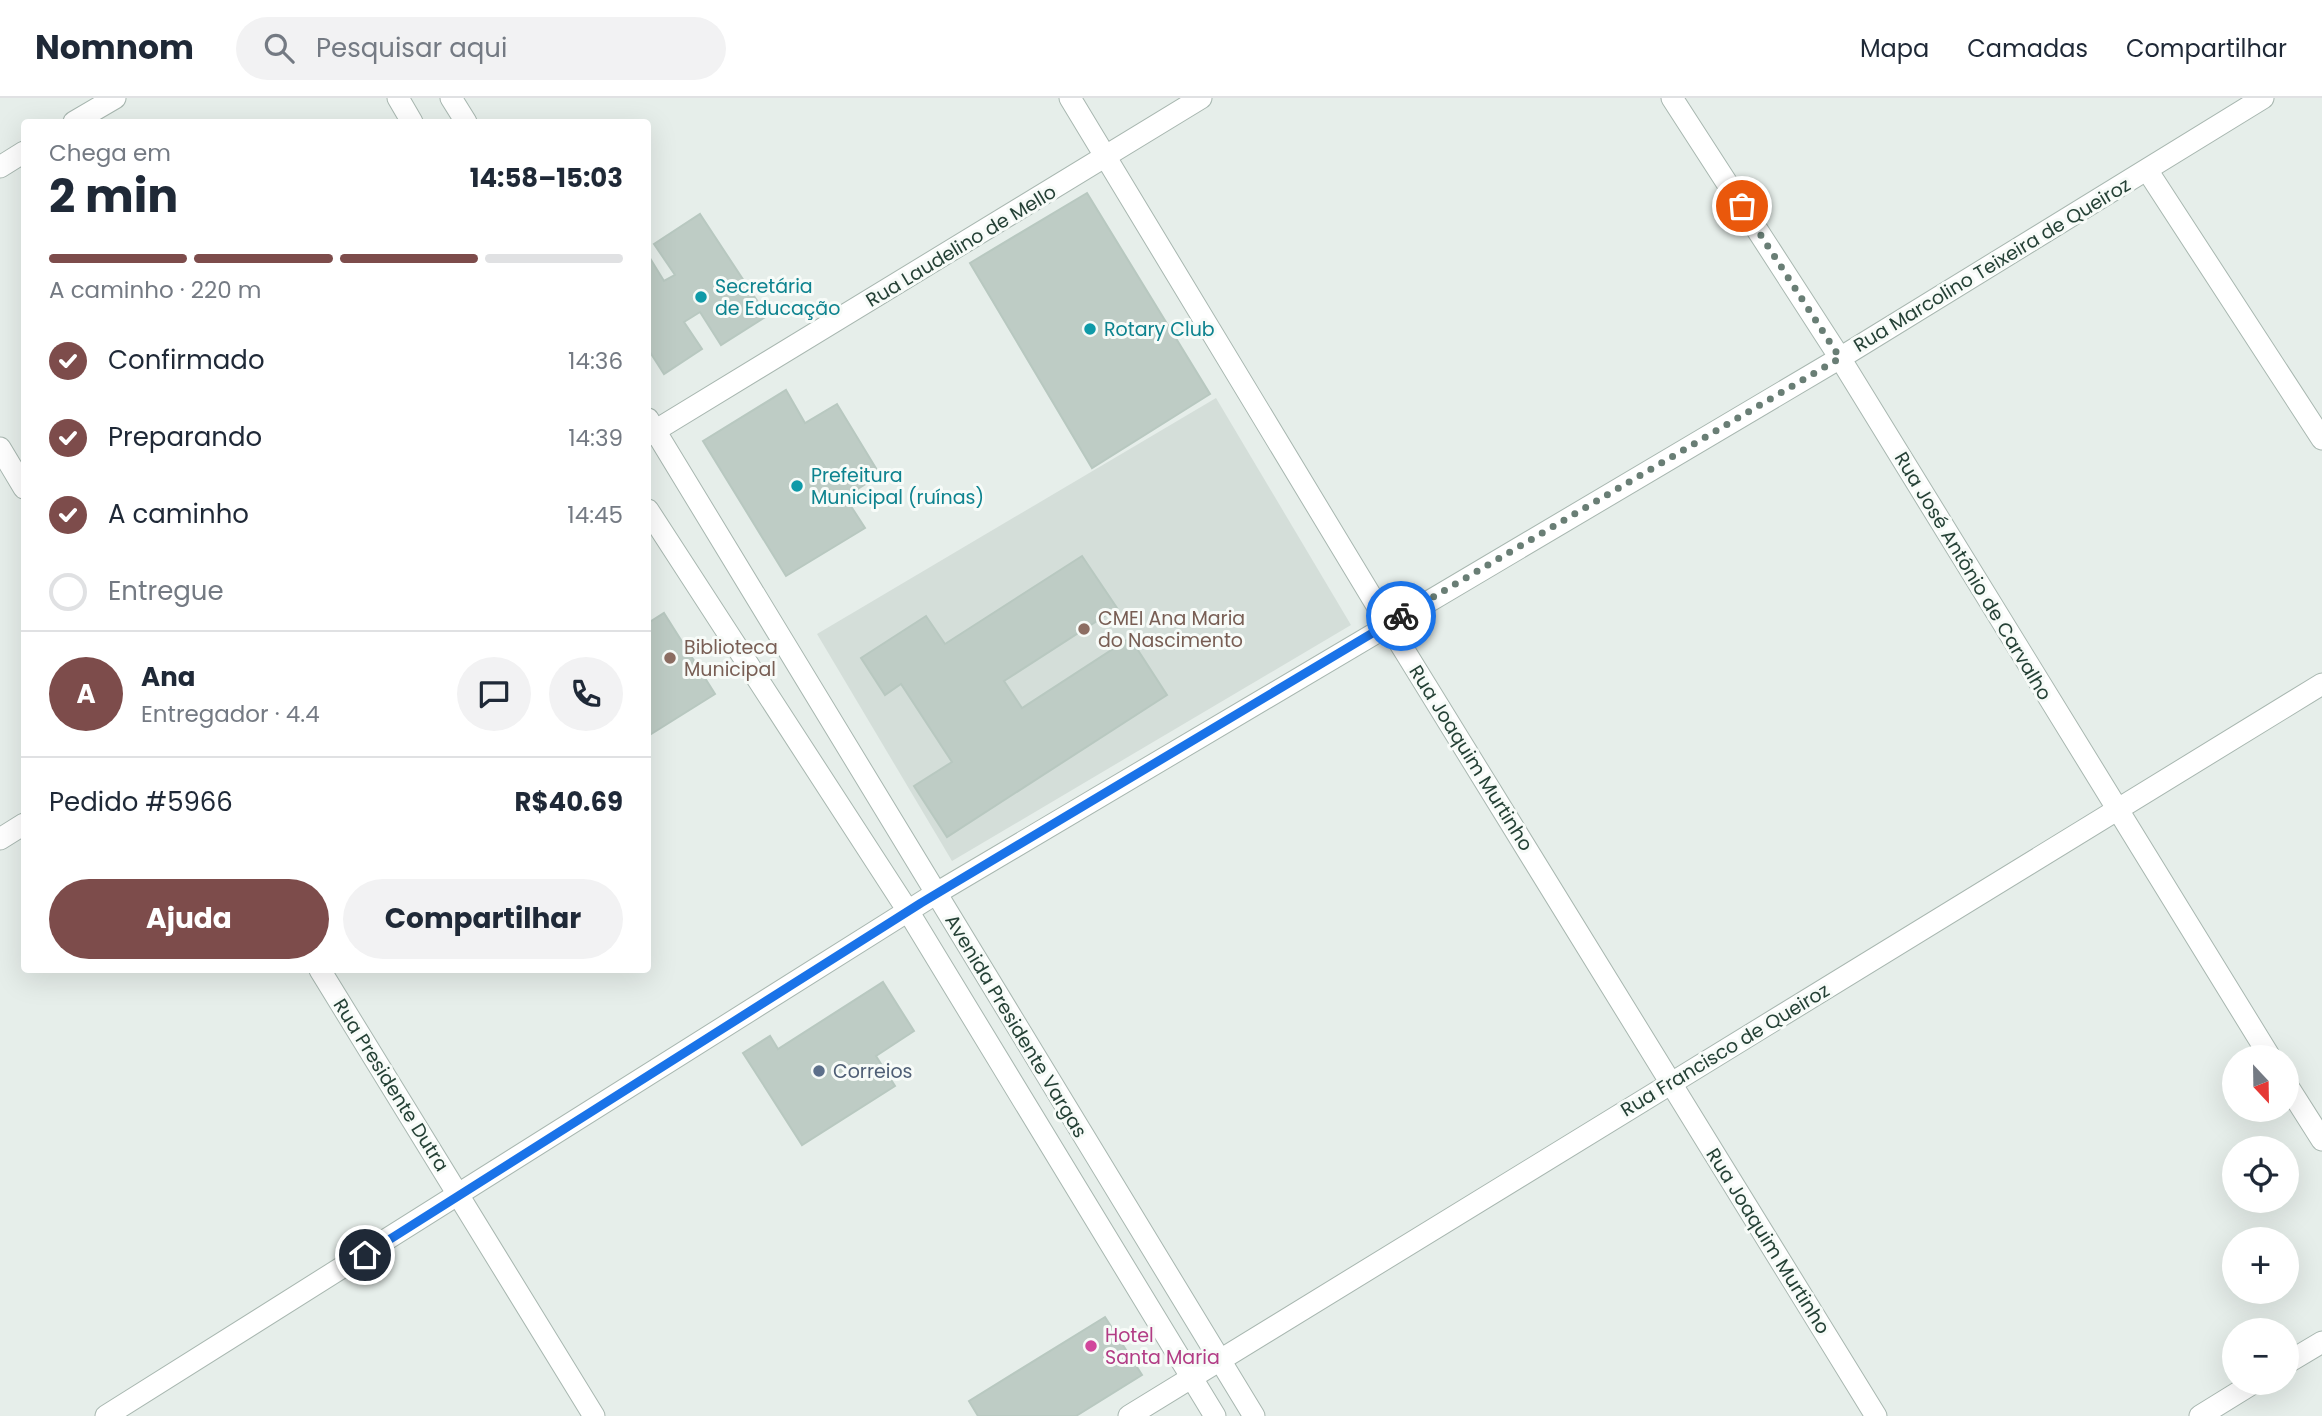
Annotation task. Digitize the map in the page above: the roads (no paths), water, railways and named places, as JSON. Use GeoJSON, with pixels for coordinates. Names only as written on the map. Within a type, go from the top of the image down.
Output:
{"type":"FeatureCollection","features":[{"type":"Feature","properties":{"kind":"street"},"geometry":{"type":"LineString","coordinates":[[79,119],[115,98]]}},
{"type":"Feature","properties":{"kind":"street"},"geometry":{"type":"LineString","coordinates":[[398,98],[410,119]]}},
{"type":"Feature","properties":{"kind":"street"},"geometry":{"type":"LineString","coordinates":[[451,98],[464,119]]}},
{"type":"Feature","properties":{"kind":"street","name":"Rua Joaquim Murtinho"},"geometry":{"type":"LineString","coordinates":[[1070,98],[1388,624],[1876,1416]]}},
{"type":"Feature","properties":{"kind":"street","name":"Rua Laudelino de Mello"},"geometry":{"type":"LineString","coordinates":[[651,427],[1106,158],[1201,98]]}},
{"type":"Feature","properties":{"kind":"street","name":"Rua José Antônio de Carvalho"},"geometry":{"type":"LineString","coordinates":[[1672,98],[1840,358],[2116,812],[2262,1045]]}},
{"type":"Feature","properties":{"kind":"street","name":"Rua Marcolino Teixeira de Queiroz"},"geometry":{"type":"LineString","coordinates":[[106,1416],[935,894],[1840,358],[2263,98]]}},
{"type":"Feature","properties":{"kind":"street"},"geometry":{"type":"LineString","coordinates":[[0,167],[21,154]]}},
{"type":"Feature","properties":{"kind":"street"},"geometry":{"type":"LineString","coordinates":[[2147,170],[2322,439]]}},
{"type":"Feature","properties":{"kind":"street","name":"Avenida Presidente Vargas"},"geometry":{"type":"LineString","coordinates":[[651,430],[1254,1416]]}},
{"type":"Feature","properties":{"kind":"street"},"geometry":{"type":"LineString","coordinates":[[0,448],[21,483]]}},
{"type":"Feature","properties":{"kind":"street","name":"Avenida Presidente Vargas"},"geometry":{"type":"LineString","coordinates":[[651,515],[908,911],[1215,1416]]}},
{"type":"Feature","properties":{"kind":"street","name":"Rua Francisco de Queiroz"},"geometry":{"type":"LineString","coordinates":[[1129,1416],[2322,684]]}},
{"type":"Feature","properties":{"kind":"street"},"geometry":{"type":"LineString","coordinates":[[0,839],[21,826]]}},
{"type":"Feature","properties":{"kind":"street","name":"Rua Presidente Dutra"},"geometry":{"type":"LineString","coordinates":[[322,973],[594,1416]]}},
{"type":"Feature","properties":{"kind":"street"},"geometry":{"type":"LineString","coordinates":[[2300,1105],[2322,1140]]}},
{"type":"Feature","properties":{"kind":"street"},"geometry":{"type":"LineString","coordinates":[[2299,1356],[2322,1342]]}},
{"type":"Feature","properties":{"kind":"street"},"geometry":{"type":"LineString","coordinates":[[2200,1416],[2234,1395]]}},
{"type":"Feature","properties":{"kind":"place","name":"Secretária de Educação"},"geometry":{"type":"Point","coordinates":[701,297]}},
{"type":"Feature","properties":{"kind":"place","name":"Rotary Club"},"geometry":{"type":"Point","coordinates":[1090,329]}},
{"type":"Feature","properties":{"kind":"place","name":"Prefeitura Municipal (ruínas)"},"geometry":{"type":"Point","coordinates":[797,486]}},
{"type":"Feature","properties":{"kind":"place","name":"CMEI Ana Maria do Nascimento"},"geometry":{"type":"Point","coordinates":[1084,629]}},
{"type":"Feature","properties":{"kind":"place","name":"Biblioteca Municipal"},"geometry":{"type":"Point","coordinates":[670,658]}},
{"type":"Feature","properties":{"kind":"place","name":"Correios"},"geometry":{"type":"Point","coordinates":[819,1071]}},
{"type":"Feature","properties":{"kind":"place","name":"Hotel Santa Maria"},"geometry":{"type":"Point","coordinates":[1091,1346]}}]}
